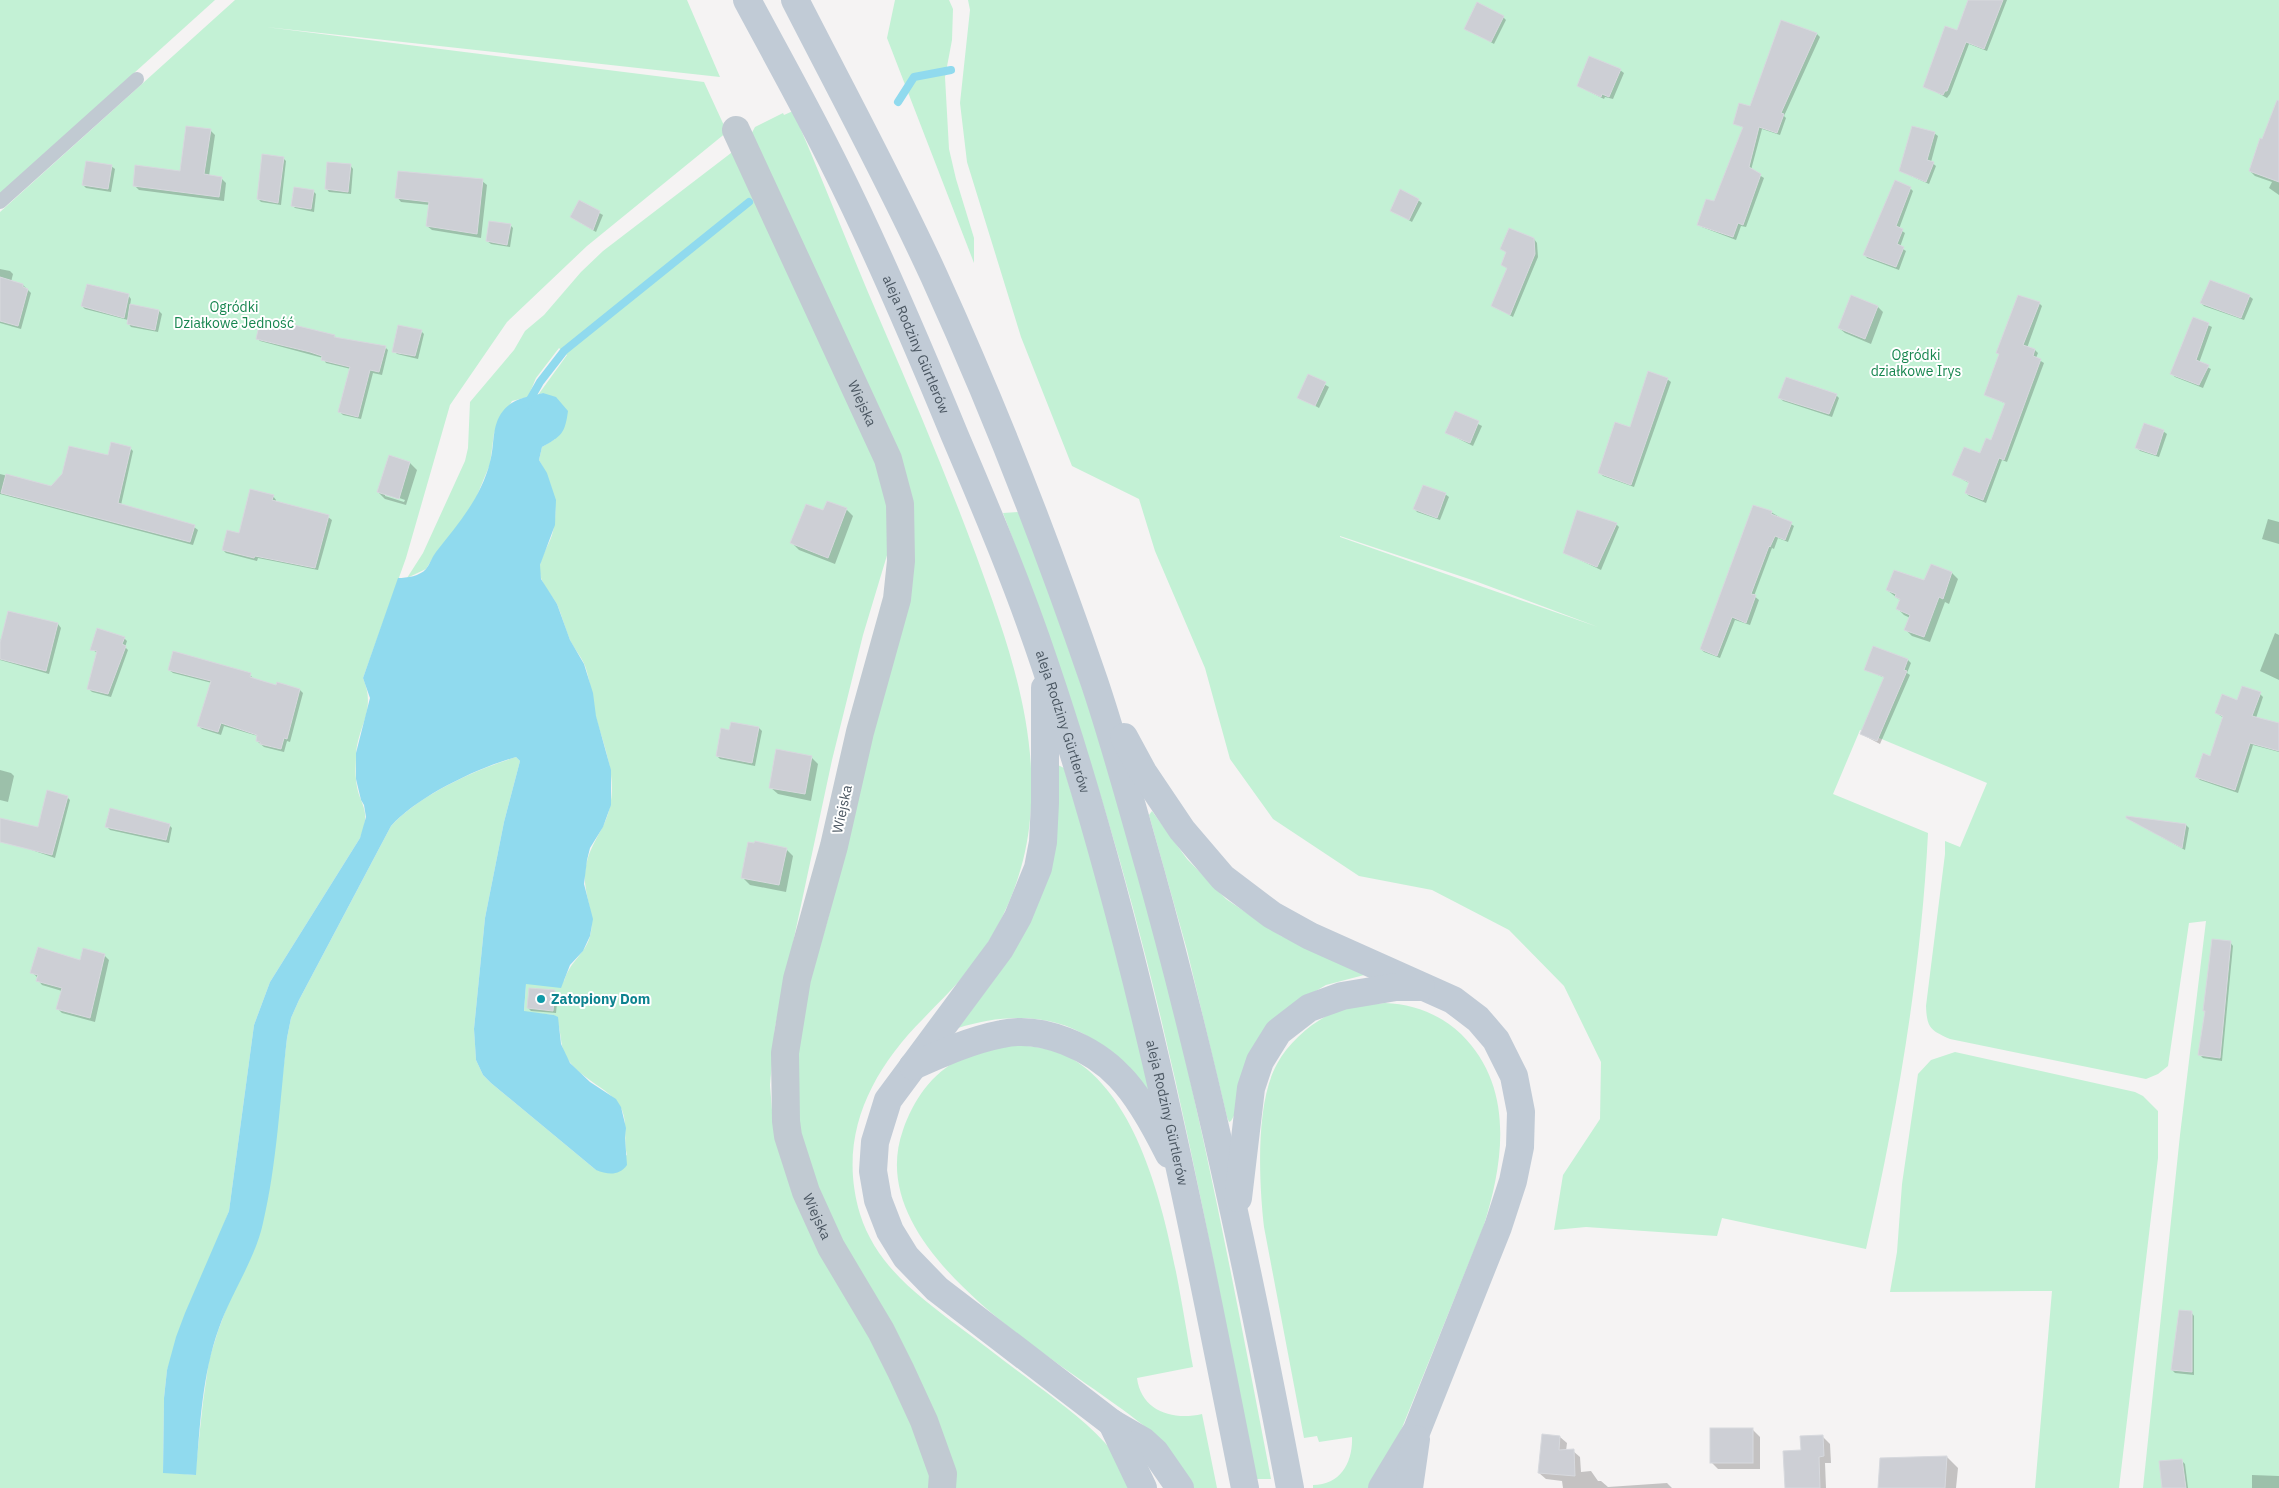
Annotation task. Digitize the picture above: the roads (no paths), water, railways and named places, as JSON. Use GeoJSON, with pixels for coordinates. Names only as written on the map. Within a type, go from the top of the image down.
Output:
{"type":"FeatureCollection","features":[{"type":"Feature","properties":{"kind":"main road","name":"aleja Rodziny Gürtlerów"},"geometry":{"type":"LineString","coordinates":[[747,0],[837,169],[905,316],[989,516],[1044,662],[1088,800],[1121,917],[1154,1046],[1186,1187],[1244,1484]]}},
{"type":"Feature","properties":{"kind":"main road"},"geometry":{"type":"LineString","coordinates":[[795,0],[934,275],[1019,476],[1094,683],[1133,810],[1178,971],[1207,1089],[1289,1484]]}},
{"type":"Feature","properties":{"kind":"main road"},"geometry":{"type":"LineString","coordinates":[[1044,662],[1045,803],[1043,842],[1038,868],[1018,917],[1000,949],[911,1066],[888,1100],[875,1142],[873,1171],[878,1200],[890,1231],[906,1257],[937,1289],[1112,1423],[1143,1441],[1155,1452],[1180,1488]]}},
{"type":"Feature","properties":{"kind":"main road"},"geometry":{"type":"LineString","coordinates":[[1094,683],[1143,772],[1182,830],[1223,878],[1272,915],[1302,932],[1453,1000],[1478,1019],[1496,1040],[1514,1076],[1521,1112],[1520,1147],[1513,1181],[1498,1227],[1417,1430],[1382,1488]]}},
{"type":"Feature","properties":{"kind":"main road"},"geometry":{"type":"LineString","coordinates":[[1235,1222],[1251,1088],[1260,1061],[1278,1032],[1309,1008],[1342,996],[1396,987],[1427,988]]}},
{"type":"Feature","properties":{"kind":"main road"},"geometry":{"type":"LineString","coordinates":[[911,1066],[956,1047],[1004,1033],[1045,1035],[1079,1048],[1105,1064],[1122,1078],[1164,1143],[1186,1187]]}},
{"type":"Feature","properties":{"kind":"main road"},"geometry":{"type":"LineString","coordinates":[[1112,1423],[1143,1488]]}},
{"type":"Feature","properties":{"kind":"main road"},"geometry":{"type":"LineString","coordinates":[[1409,1488],[1417,1430]]}},
{"type":"Feature","properties":{"kind":"street","name":"Wiejska"},"geometry":{"type":"LineString","coordinates":[[736,130],[888,459],[900,504],[901,561],[896,599],[860,732],[826,875],[797,979],[785,1052],[786,1121],[788,1136],[806,1192],[830,1247],[881,1331],[924,1421],[943,1474],[942,1488]]}},
{"type":"Feature","properties":{"kind":"lane"},"geometry":{"type":"LineString","coordinates":[[0,202],[137,79]]}},
{"type":"Feature","properties":{"kind":"water"},"geometry":{"type":"Polygon","coordinates":[[[543,393],[556,397],[568,411],[564,429],[558,437],[542,447],[539,460],[547,473],[556,500],[555,525],[540,565],[541,579],[557,604],[570,640],[584,664],[593,693],[596,716],[611,770],[611,805],[603,827],[590,848],[587,860],[584,884],[593,919],[590,936],[583,951],[570,965],[561,988],[526,984],[524,1011],[558,1017],[561,1044],[570,1063],[590,1082],[616,1099],[621,1107],[626,1128],[627,1165],[624,1169],[613,1174],[596,1170],[491,1083],[483,1075],[476,1060],[474,1029],[485,918],[504,822],[520,761],[516,757],[484,768],[449,784],[416,804],[391,826],[299,1000],[291,1018],[287,1038],[275,1154],[268,1201],[259,1237],[249,1263],[224,1315],[213,1346],[205,1382],[196,1475],[163,1473],[164,1398],[167,1370],[185,1313],[229,1211],[254,1025],[270,982],[360,838],[366,817],[356,779],[356,753],[370,698],[363,678],[398,578],[417,575],[426,569],[475,499],[486,475],[492,456],[497,423],[503,411],[511,403],[543,393]]]}},
{"type":"Feature","properties":{"kind":"waterway"},"geometry":{"type":"LineString","coordinates":[[898,102],[914,77],[951,70]]}},
{"type":"Feature","properties":{"kind":"waterway"},"geometry":{"type":"LineString","coordinates":[[527,405],[540,382],[564,351],[749,202]]}},
{"type":"Feature","properties":{"kind":"place","name":"Zatopiony Dom"},"geometry":{"type":"Point","coordinates":[541,999]}},
{"type":"Feature","properties":{"kind":"park label","name":"Ogródki Działkowe Jedność"},"geometry":{"type":"Point","coordinates":[234,316]}},
{"type":"Feature","properties":{"kind":"park label","name":"Ogródki działkowe Irys"},"geometry":{"type":"Point","coordinates":[1916,364]}}]}
